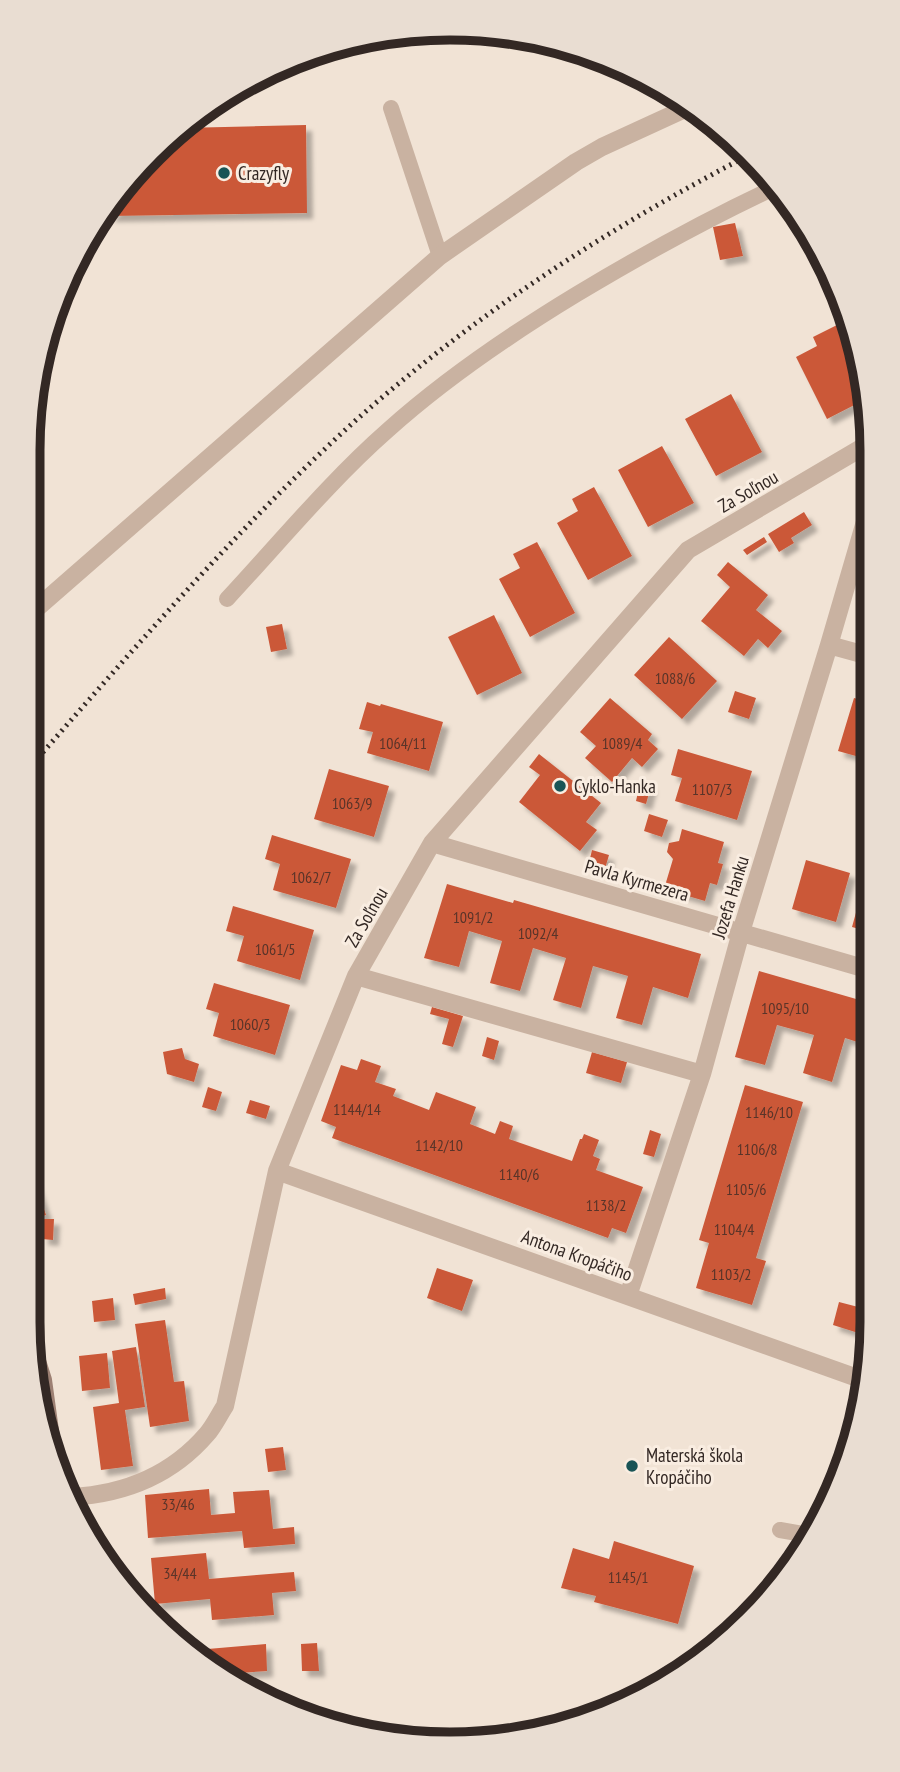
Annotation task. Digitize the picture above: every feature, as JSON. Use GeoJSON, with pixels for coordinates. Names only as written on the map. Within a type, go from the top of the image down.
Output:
{"type":"FeatureCollection","features":[{"type":"Feature","properties":{"kind":"street"},"geometry":{"type":"LineString","coordinates":[[40,605],[440,256],[576,162],[681,111]]}},
{"type":"Feature","properties":{"kind":"street","name":"Za Soľnou"},"geometry":{"type":"LineString","coordinates":[[79,1496],[127,1489],[158,1475],[186,1455],[208,1433],[225,1406],[277,1171],[356,976],[432,843],[688,550],[860,449]]}},
{"type":"Feature","properties":{"kind":"street","name":"Jozefa Hanku"},"geometry":{"type":"LineString","coordinates":[[628,1296],[702,1074],[741,932],[860,539]]}},
{"type":"Feature","properties":{"kind":"street"},"geometry":{"type":"LineString","coordinates":[[829,645],[860,654]]}},
{"type":"Feature","properties":{"kind":"street","name":"Pavla Kyrmezera"},"geometry":{"type":"LineString","coordinates":[[432,843],[860,967]]}},
{"type":"Feature","properties":{"kind":"street"},"geometry":{"type":"LineString","coordinates":[[356,976],[702,1074]]}},
{"type":"Feature","properties":{"kind":"street","name":"Antona Kropáčiho"},"geometry":{"type":"LineString","coordinates":[[277,1171],[856,1377]]}},
{"type":"Feature","properties":{"kind":"lane"},"geometry":{"type":"LineString","coordinates":[[391,108],[440,256]]}},
{"type":"Feature","properties":{"kind":"lane"},"geometry":{"type":"LineString","coordinates":[[227,599],[387,430],[454,376],[518,330],[599,281],[666,242],[767,191]]}},
{"type":"Feature","properties":{"kind":"lane"},"geometry":{"type":"LineString","coordinates":[[780,1530],[801,1534]]}},
{"type":"Feature","properties":{"kind":"building","name":"Crazyfly"},"geometry":{"type":"Polygon","coordinates":[[[306,125],[307,213],[114,216],[160,160],[198,128],[306,125]]]}},
{"type":"Feature","properties":{"kind":"building"},"geometry":{"type":"Polygon","coordinates":[[[735,223],[743,256],[720,260],[713,227],[735,223]]]}},
{"type":"Feature","properties":{"kind":"building"},"geometry":{"type":"Polygon","coordinates":[[[837,325],[845,342],[852,370],[857,404],[827,419],[796,357],[817,346],[813,337],[837,325]]]}},
{"type":"Feature","properties":{"kind":"building"},"geometry":{"type":"Polygon","coordinates":[[[731,394],[762,452],[716,476],[685,419],[731,394]]]}},
{"type":"Feature","properties":{"kind":"building"},"geometry":{"type":"Polygon","coordinates":[[[662,446],[694,503],[648,527],[618,470],[662,446]]]}},
{"type":"Feature","properties":{"kind":"building"},"geometry":{"type":"Polygon","coordinates":[[[594,487],[632,556],[588,580],[557,523],[578,511],[572,499],[594,487]]]}},
{"type":"Feature","properties":{"kind":"building"},"geometry":{"type":"Polygon","coordinates":[[[804,512],[812,525],[791,538],[794,543],[779,552],[768,534],[804,512]]]}},
{"type":"Feature","properties":{"kind":"building"},"geometry":{"type":"Polygon","coordinates":[[[764,537],[767,542],[747,555],[743,550],[764,537]]]}},
{"type":"Feature","properties":{"kind":"building"},"geometry":{"type":"Polygon","coordinates":[[[537,542],[575,613],[530,637],[499,579],[520,568],[513,554],[537,542]]]}},
{"type":"Feature","properties":{"kind":"building"},"geometry":{"type":"Polygon","coordinates":[[[728,562],[768,595],[756,610],[782,631],[768,648],[758,639],[744,656],[701,621],[730,587],[717,575],[728,562]]]}},
{"type":"Feature","properties":{"kind":"building"},"geometry":{"type":"Polygon","coordinates":[[[494,615],[522,673],[477,695],[448,637],[494,615]]]}},
{"type":"Feature","properties":{"kind":"building"},"geometry":{"type":"Polygon","coordinates":[[[282,624],[287,649],[271,652],[266,627],[282,624]]]}},
{"type":"Feature","properties":{"kind":"building"},"geometry":{"type":"Polygon","coordinates":[[[669,637],[717,681],[682,719],[634,675],[669,637]]]}},
{"type":"Feature","properties":{"kind":"building"},"geometry":{"type":"Polygon","coordinates":[[[735,691],[756,698],[749,719],[728,712],[735,691]]]}},
{"type":"Feature","properties":{"kind":"building"},"geometry":{"type":"Polygon","coordinates":[[[610,698],[652,734],[648,740],[658,749],[642,767],[632,758],[612,782],[585,758],[596,746],[580,732],[610,698]]]}},
{"type":"Feature","properties":{"kind":"building"},"geometry":{"type":"Polygon","coordinates":[[[854,698],[860,700],[860,757],[838,751],[854,698]]]}},
{"type":"Feature","properties":{"kind":"building"},"geometry":{"type":"Polygon","coordinates":[[[367,702],[443,722],[429,771],[367,753],[373,732],[359,729],[367,702]]]}},
{"type":"Feature","properties":{"kind":"building"},"geometry":{"type":"Polygon","coordinates":[[[678,749],[752,771],[737,820],[675,801],[682,778],[671,775],[678,749]]]}},
{"type":"Feature","properties":{"kind":"building"},"geometry":{"type":"Polygon","coordinates":[[[539,754],[601,803],[586,822],[597,830],[580,851],[519,802],[540,775],[529,767],[539,754]]]}},
{"type":"Feature","properties":{"kind":"building"},"geometry":{"type":"Polygon","coordinates":[[[329,769],[389,786],[374,837],[314,819],[329,769]]]}},
{"type":"Feature","properties":{"kind":"building"},"geometry":{"type":"Polygon","coordinates":[[[640,783],[651,786],[646,804],[636,801],[640,783]]]}},
{"type":"Feature","properties":{"kind":"building"},"geometry":{"type":"Polygon","coordinates":[[[649,814],[668,820],[662,837],[644,831],[649,814]]]}},
{"type":"Feature","properties":{"kind":"building"},"geometry":{"type":"Polygon","coordinates":[[[682,829],[724,842],[718,863],[723,864],[717,885],[710,883],[705,901],[664,889],[673,859],[667,852],[669,843],[679,841],[682,829]]]}},
{"type":"Feature","properties":{"kind":"building"},"geometry":{"type":"Polygon","coordinates":[[[272,835],[351,859],[336,908],[273,890],[280,864],[265,859],[272,835]]]}},
{"type":"Feature","properties":{"kind":"building"},"geometry":{"type":"Polygon","coordinates":[[[592,850],[609,855],[604,872],[588,867],[592,850]]]}},
{"type":"Feature","properties":{"kind":"building"},"geometry":{"type":"Polygon","coordinates":[[[806,860],[850,873],[836,922],[792,909],[806,860]]]}},
{"type":"Feature","properties":{"kind":"building"},"geometry":{"type":"Polygon","coordinates":[[[447,884],[513,903],[514,900],[701,954],[688,998],[653,987],[642,1025],[616,1018],[628,976],[593,966],[581,1008],[553,1000],[566,958],[533,948],[520,991],[490,983],[502,941],[469,931],[459,967],[424,958],[447,884]]]}},
{"type":"Feature","properties":{"kind":"building"},"geometry":{"type":"Polygon","coordinates":[[[860,898],[860,929],[852,927],[860,898]]]}},
{"type":"Feature","properties":{"kind":"building"},"geometry":{"type":"Polygon","coordinates":[[[233,906],[314,930],[300,980],[237,961],[244,936],[226,931],[233,906]]]}},
{"type":"Feature","properties":{"kind":"building"},"geometry":{"type":"Polygon","coordinates":[[[759,971],[860,1000],[860,1043],[845,1038],[832,1082],[803,1073],[814,1035],[777,1025],[765,1065],[735,1057],[759,971]]]}},
{"type":"Feature","properties":{"kind":"building"},"geometry":{"type":"Polygon","coordinates":[[[214,983],[290,1005],[275,1055],[213,1036],[219,1013],[206,1009],[214,983]]]}},
{"type":"Feature","properties":{"kind":"building"},"geometry":{"type":"Polygon","coordinates":[[[432,1007],[463,1016],[453,1047],[442,1044],[449,1019],[430,1014],[432,1007]]]}},
{"type":"Feature","properties":{"kind":"building"},"geometry":{"type":"Polygon","coordinates":[[[487,1037],[499,1041],[494,1060],[482,1056],[487,1037]]]}},
{"type":"Feature","properties":{"kind":"building"},"geometry":{"type":"Polygon","coordinates":[[[182,1048],[185,1059],[199,1064],[194,1082],[167,1074],[163,1052],[182,1048]]]}},
{"type":"Feature","properties":{"kind":"building"},"geometry":{"type":"Polygon","coordinates":[[[592,1052],[627,1062],[621,1083],[586,1073],[592,1052]]]}},
{"type":"Feature","properties":{"kind":"building"},"geometry":{"type":"Polygon","coordinates":[[[361,1059],[381,1066],[375,1082],[396,1089],[393,1096],[429,1110],[436,1092],[476,1107],[470,1124],[495,1134],[500,1121],[513,1126],[509,1139],[572,1161],[584,1134],[599,1140],[593,1156],[600,1159],[596,1170],[643,1187],[626,1233],[612,1228],[608,1238],[332,1138],[336,1127],[321,1121],[341,1065],[357,1070],[361,1059]]]}},
{"type":"Feature","properties":{"kind":"building"},"geometry":{"type":"Polygon","coordinates":[[[745,1085],[803,1102],[756,1258],[766,1261],[752,1305],[696,1288],[709,1243],[699,1240],[745,1085]]]}},
{"type":"Feature","properties":{"kind":"building"},"geometry":{"type":"Polygon","coordinates":[[[208,1087],[222,1092],[216,1111],[202,1107],[208,1087]]]}},
{"type":"Feature","properties":{"kind":"building"},"geometry":{"type":"Polygon","coordinates":[[[250,1100],[270,1106],[266,1119],[246,1113],[250,1100]]]}},
{"type":"Feature","properties":{"kind":"building"},"geometry":{"type":"Polygon","coordinates":[[[650,1130],[661,1134],[654,1157],[643,1154],[650,1130]]]}},
{"type":"Feature","properties":{"kind":"building"},"geometry":{"type":"Polygon","coordinates":[[[40,1197],[46,1215],[40,1217],[40,1197]]]}},
{"type":"Feature","properties":{"kind":"building"},"geometry":{"type":"Polygon","coordinates":[[[44,1219],[54,1219],[53,1240],[42,1239],[44,1219]]]}},
{"type":"Feature","properties":{"kind":"building"},"geometry":{"type":"Polygon","coordinates":[[[437,1268],[473,1280],[462,1311],[427,1298],[437,1268]]]}},
{"type":"Feature","properties":{"kind":"building"},"geometry":{"type":"Polygon","coordinates":[[[165,1288],[166,1299],[135,1305],[133,1294],[165,1288]]]}},
{"type":"Feature","properties":{"kind":"building"},"geometry":{"type":"Polygon","coordinates":[[[113,1298],[115,1320],[94,1322],[92,1301],[113,1298]]]}},
{"type":"Feature","properties":{"kind":"building"},"geometry":{"type":"Polygon","coordinates":[[[839,1302],[860,1307],[860,1333],[833,1325],[839,1302]]]}},
{"type":"Feature","properties":{"kind":"building"},"geometry":{"type":"Polygon","coordinates":[[[165,1320],[174,1382],[184,1381],[189,1421],[150,1427],[135,1324],[165,1320]]]}},
{"type":"Feature","properties":{"kind":"building"},"geometry":{"type":"Polygon","coordinates":[[[136,1347],[145,1407],[125,1410],[133,1466],[101,1470],[93,1407],[119,1403],[112,1351],[136,1347]]]}},
{"type":"Feature","properties":{"kind":"building"},"geometry":{"type":"Polygon","coordinates":[[[107,1353],[110,1388],[82,1391],[79,1356],[107,1353]]]}},
{"type":"Feature","properties":{"kind":"building"},"geometry":{"type":"Polygon","coordinates":[[[283,1447],[286,1470],[268,1472],[265,1449],[283,1447]]]}},
{"type":"Feature","properties":{"kind":"building"},"geometry":{"type":"Polygon","coordinates":[[[209,1489],[211,1515],[235,1513],[233,1492],[269,1490],[273,1529],[294,1527],[295,1544],[244,1548],[242,1531],[148,1538],[145,1495],[209,1489]]]}},
{"type":"Feature","properties":{"kind":"building"},"geometry":{"type":"Polygon","coordinates":[[[614,1541],[694,1566],[678,1624],[594,1602],[596,1596],[561,1588],[573,1548],[609,1559],[614,1541]]]}},
{"type":"Feature","properties":{"kind":"building"},"geometry":{"type":"Polygon","coordinates":[[[206,1553],[209,1579],[294,1572],[296,1591],[272,1593],[274,1615],[212,1620],[210,1599],[155,1604],[151,1558],[206,1553]]]}},
{"type":"Feature","properties":{"kind":"building"},"geometry":{"type":"Polygon","coordinates":[[[317,1643],[319,1671],[302,1671],[301,1644],[317,1643]]]}},
{"type":"Feature","properties":{"kind":"building"},"geometry":{"type":"Polygon","coordinates":[[[266,1644],[267,1671],[238,1673],[204,1649],[266,1644]]]}},
{"type":"Feature","properties":{"kind":"railway"},"geometry":{"type":"LineString","coordinates":[[40,756],[228,546],[311,462],[400,382],[495,310],[594,243],[740,160]]}},
{"type":"Feature","properties":{"kind":"place","name":"Crazyfly"},"geometry":{"type":"Point","coordinates":[224,173]}},
{"type":"Feature","properties":{"kind":"place","name":"Cyklo-Hanka"},"geometry":{"type":"Point","coordinates":[560,786]}},
{"type":"Feature","properties":{"kind":"place","name":"Materská škola Kropáčiho"},"geometry":{"type":"Point","coordinates":[632,1466]}}]}
